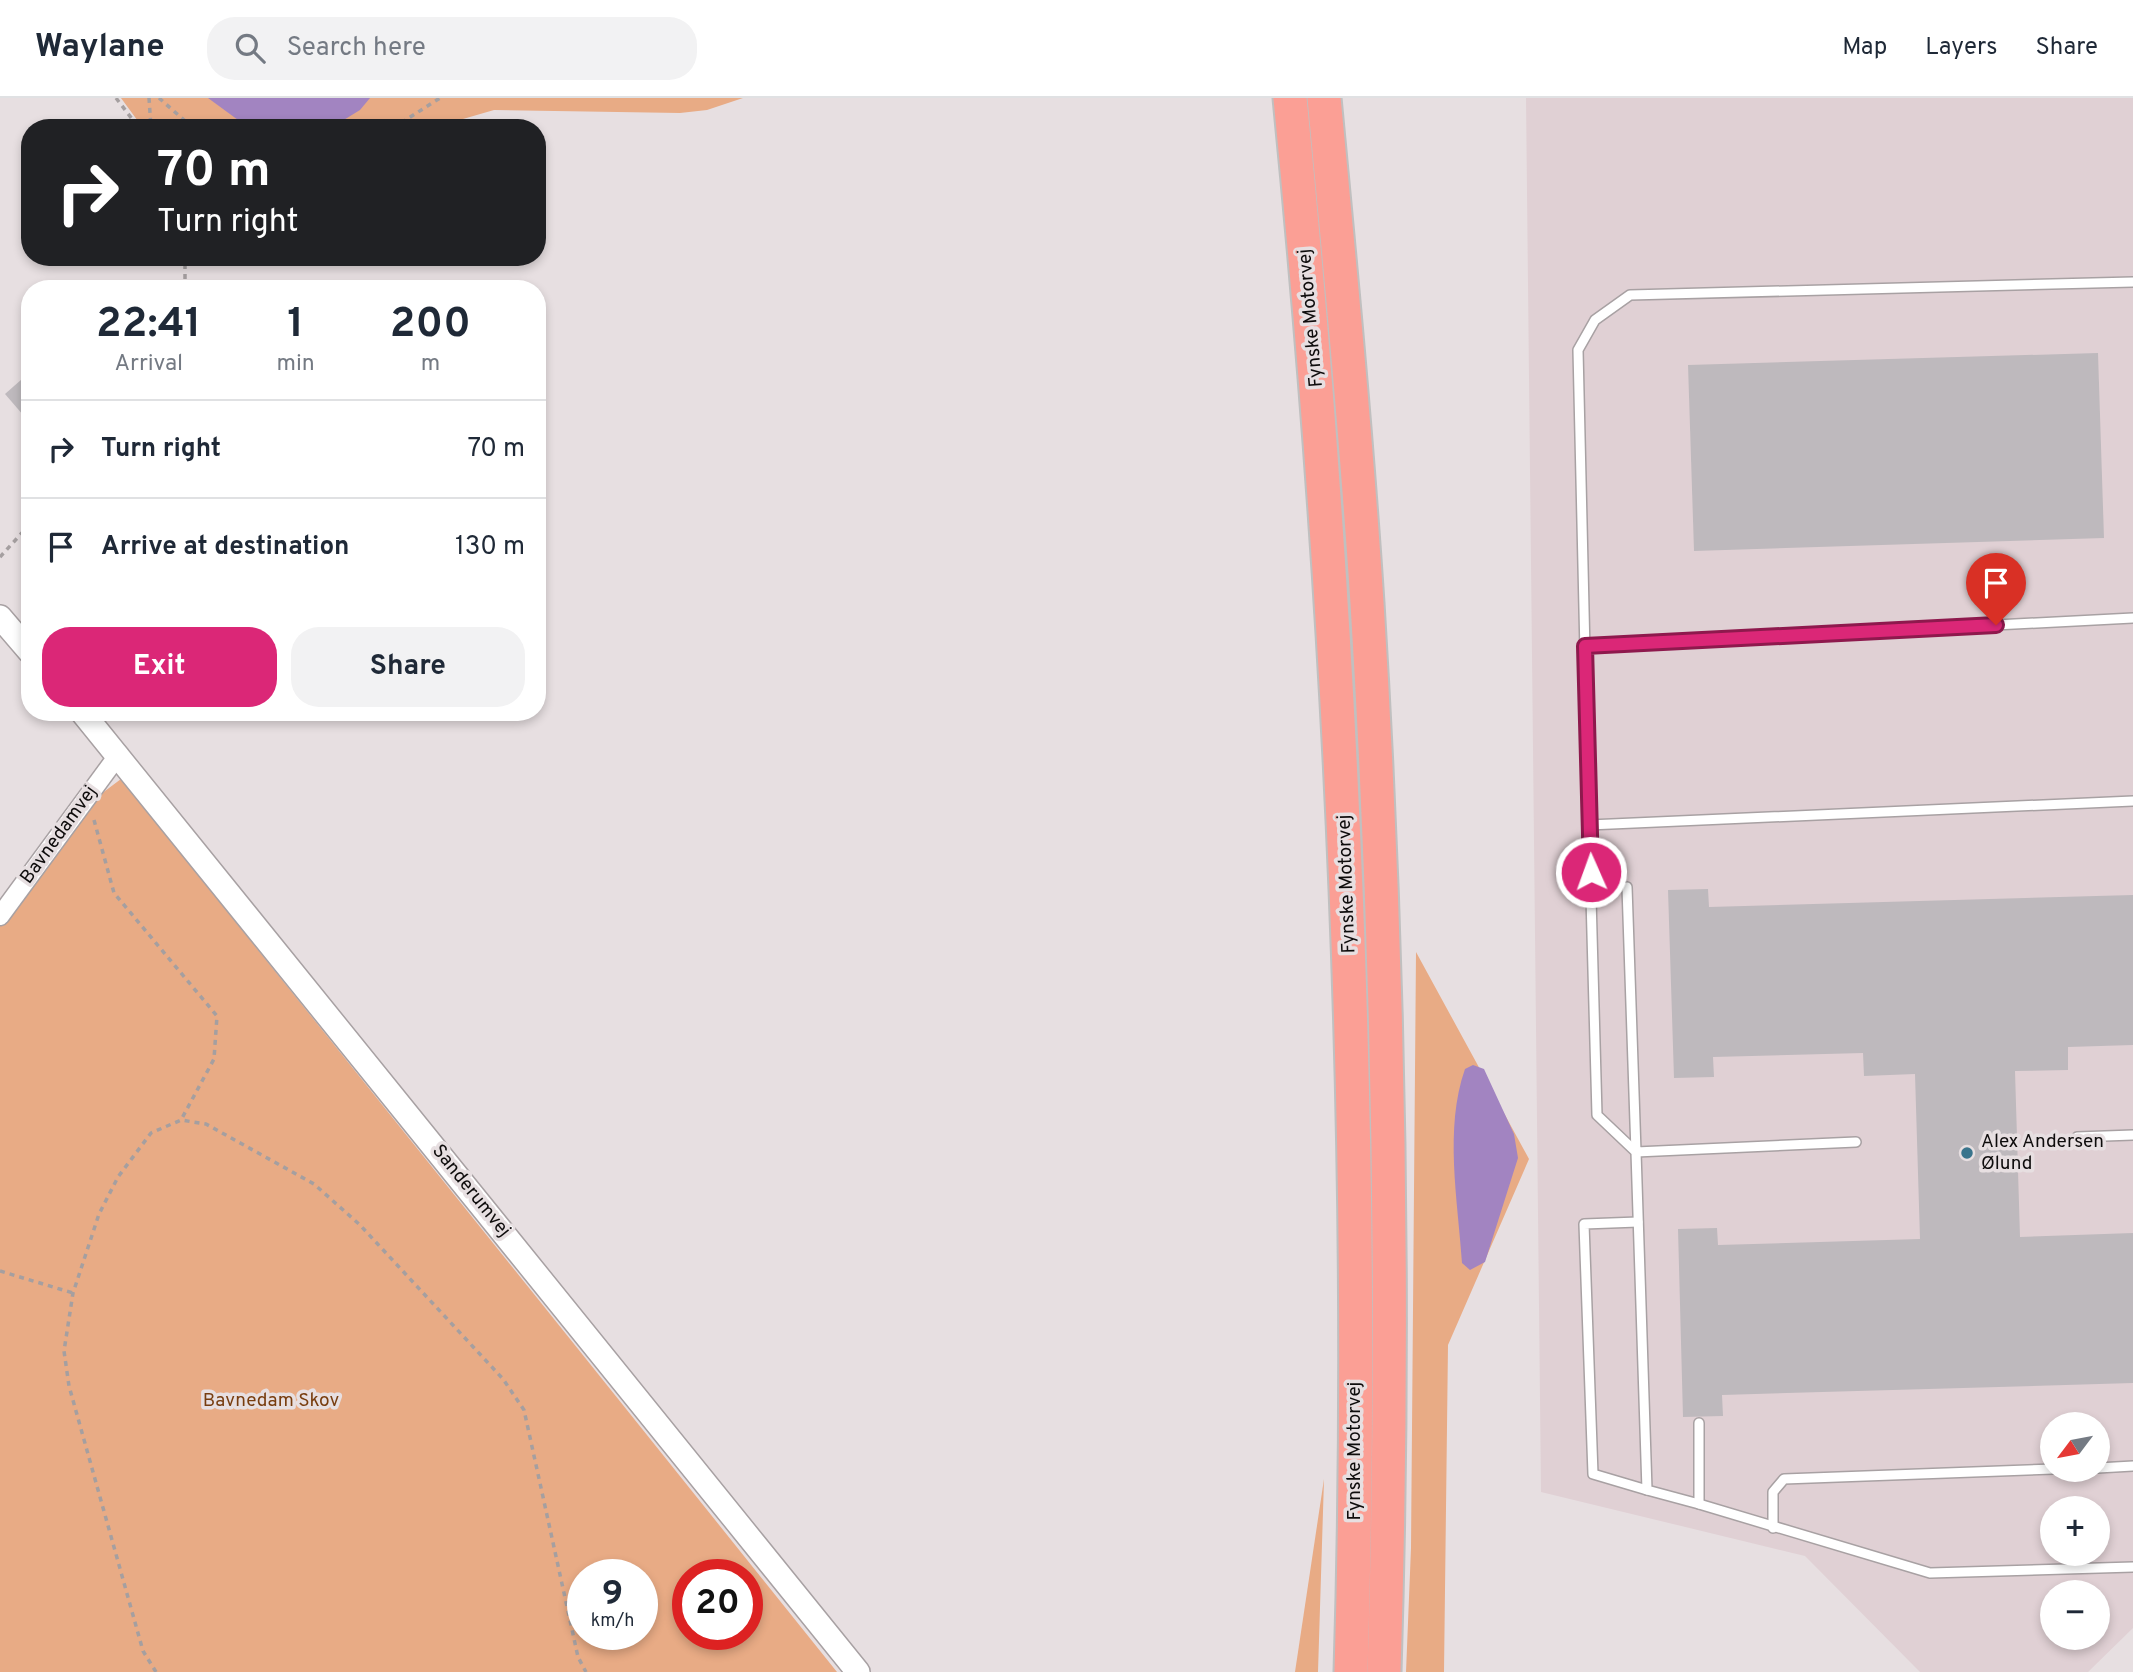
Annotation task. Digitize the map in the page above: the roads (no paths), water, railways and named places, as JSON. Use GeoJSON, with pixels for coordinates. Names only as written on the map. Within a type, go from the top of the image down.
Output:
{"type":"FeatureCollection","features":[{"type":"Feature","properties":{"kind":"highway","name":"Fynske Motorvej"},"geometry":{"type":"LineString","coordinates":[[1290,98],[1317,377],[1346,830],[1356,1278],[1351,1672]]}},
{"type":"Feature","properties":{"kind":"highway","name":"Fynske Motorvej"},"geometry":{"type":"LineString","coordinates":[[1324,98],[1351,387],[1378,827],[1390,1279],[1384,1672]]}},
{"type":"Feature","properties":{"kind":"street"},"geometry":{"type":"LineString","coordinates":[[0,617],[21,642]]}},
{"type":"Feature","properties":{"kind":"street","name":"Sanderumvej"},"geometry":{"type":"LineString","coordinates":[[90,721],[858,1672]]}},
{"type":"Feature","properties":{"kind":"street","name":"Bavnedamvej"},"geometry":{"type":"LineString","coordinates":[[0,916],[119,754]]}},
{"type":"Feature","properties":{"kind":"lane"},"geometry":{"type":"LineString","coordinates":[[1856,1142],[1636,1152],[1597,1115],[1578,350],[1595,320],[1630,295],[2133,282]]}},
{"type":"Feature","properties":{"kind":"lane"},"geometry":{"type":"LineString","coordinates":[[1585,646],[2133,618]]}},
{"type":"Feature","properties":{"kind":"lane"},"geometry":{"type":"LineString","coordinates":[[1589,825],[2133,802]]}},
{"type":"Feature","properties":{"kind":"lane"},"geometry":{"type":"LineString","coordinates":[[1628,887],[1647,1490]]}},
{"type":"Feature","properties":{"kind":"lane"},"geometry":{"type":"LineString","coordinates":[[2077,1137],[2133,1135]]}},
{"type":"Feature","properties":{"kind":"lane"},"geometry":{"type":"LineString","coordinates":[[1638,1222],[1584,1224],[1593,1474],[1930,1573],[2133,1567]]}},
{"type":"Feature","properties":{"kind":"lane"},"geometry":{"type":"LineString","coordinates":[[1699,1423],[1699,1504]]}},
{"type":"Feature","properties":{"kind":"lane"},"geometry":{"type":"LineString","coordinates":[[2110,1467],[2133,1466]]}},
{"type":"Feature","properties":{"kind":"lane"},"geometry":{"type":"LineString","coordinates":[[1773,1528],[1773,1492],[1784,1479],[2040,1469]]}},
{"type":"Feature","properties":{"kind":"place","name":"Alex Andersen Ølund"},"geometry":{"type":"Point","coordinates":[1967,1153]}},
{"type":"Feature","properties":{"kind":"park label","name":"Bavnedam Skov"},"geometry":{"type":"Point","coordinates":[271,1401]}}]}
